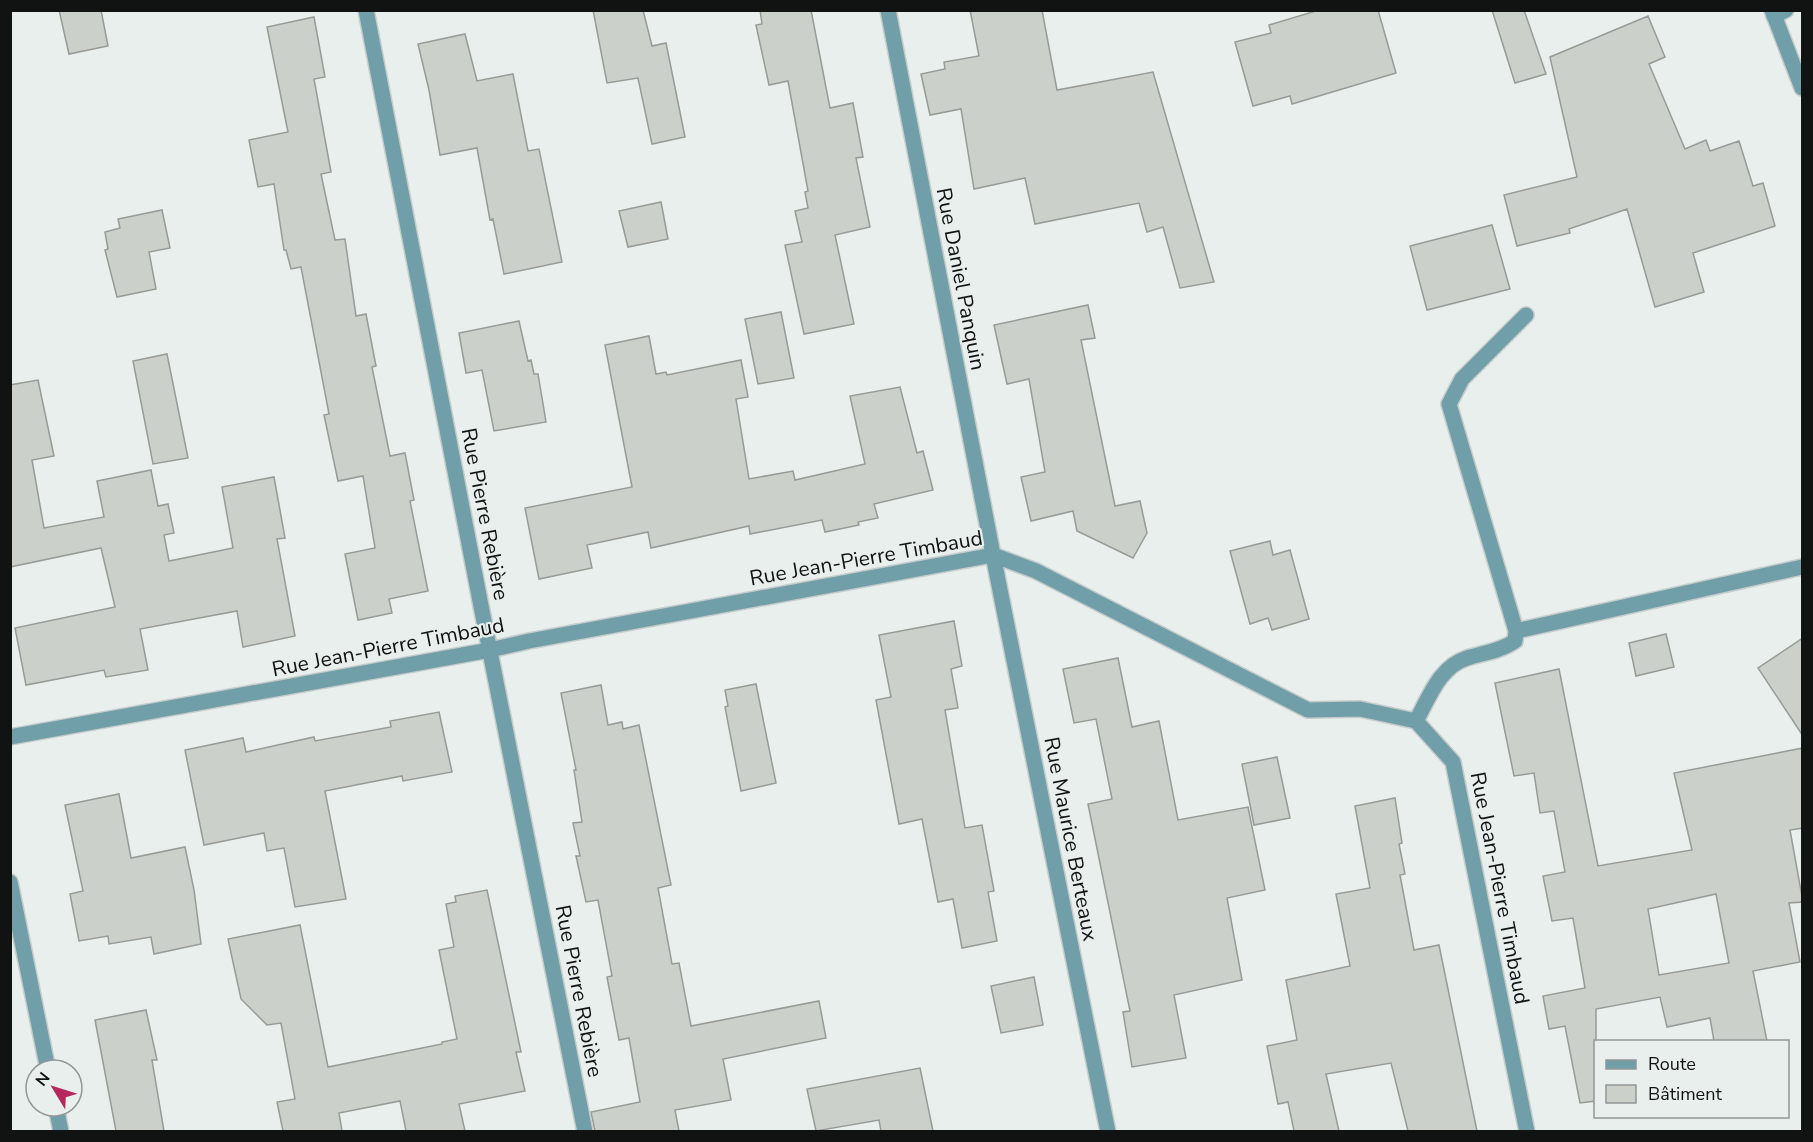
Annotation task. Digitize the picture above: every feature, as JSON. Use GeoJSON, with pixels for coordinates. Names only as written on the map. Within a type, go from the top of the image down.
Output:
{"type":"FeatureCollection","features":[{"type":"Feature","properties":{"kind":"street","name":"Rue Pierre Rebière"},"geometry":{"type":"LineString","coordinates":[[366,10],[585,1131]]}},
{"type":"Feature","properties":{"kind":"street","name":"Rue Daniel Panquin"},"geometry":{"type":"LineString","coordinates":[[888,10],[993,555]]}},
{"type":"Feature","properties":{"kind":"street"},"geometry":{"type":"LineString","coordinates":[[1777,12],[1803,88]]}},
{"type":"Feature","properties":{"kind":"street"},"geometry":{"type":"LineString","coordinates":[[1416,721],[1444,670],[1464,659],[1507,647],[1515,641],[1516,631],[1449,404],[1462,379],[1526,315]]}},
{"type":"Feature","properties":{"kind":"street","name":"Rue Jean-Pierre Timbaud"},"geometry":{"type":"LineString","coordinates":[[10,737],[490,650],[993,555],[1036,571],[1308,710],[1359,709],[1416,721],[1453,762],[1527,1131]]}},
{"type":"Feature","properties":{"kind":"street","name":"Rue Maurice Berteaux"},"geometry":{"type":"LineString","coordinates":[[993,555],[1108,1131]]}},
{"type":"Feature","properties":{"kind":"street"},"geometry":{"type":"LineString","coordinates":[[1516,631],[1803,567]]}},
{"type":"Feature","properties":{"kind":"street"},"geometry":{"type":"LineString","coordinates":[[10,882],[46,1058]]}},
{"type":"Feature","properties":{"kind":"building"},"geometry":{"type":"Polygon","coordinates":[[[59,10],[101,10],[108,46],[69,54],[59,10]]]}},
{"type":"Feature","properties":{"kind":"building"},"geometry":{"type":"Polygon","coordinates":[[[593,10],[643,10],[652,46],[666,43],[685,137],[652,144],[638,78],[607,83],[593,10]]]}},
{"type":"Feature","properties":{"kind":"building"},"geometry":{"type":"Polygon","coordinates":[[[760,10],[811,10],[830,108],[853,103],[863,157],[856,158],[870,227],[835,235],[854,324],[804,334],[785,245],[802,242],[795,211],[808,208],[805,192],[808,191],[788,81],[769,85],[756,25],[762,24],[760,10]]]}},
{"type":"Feature","properties":{"kind":"building"},"geometry":{"type":"Polygon","coordinates":[[[970,10],[1042,10],[1057,90],[1153,72],[1214,282],[1180,288],[1163,227],[1147,232],[1139,203],[1035,224],[1025,178],[974,189],[961,109],[930,115],[921,74],[945,69],[944,62],[979,56],[970,10]]]}},
{"type":"Feature","properties":{"kind":"building"},"geometry":{"type":"Polygon","coordinates":[[[1319,10],[1378,10],[1396,73],[1292,104],[1290,96],[1253,106],[1235,42],[1271,33],[1269,25],[1319,10]]]}},
{"type":"Feature","properties":{"kind":"building"},"geometry":{"type":"Polygon","coordinates":[[[1492,10],[1524,10],[1546,74],[1515,83],[1492,10]]]}},
{"type":"Feature","properties":{"kind":"building"},"geometry":{"type":"Polygon","coordinates":[[[1648,16],[1665,57],[1649,64],[1685,149],[1706,140],[1710,151],[1739,141],[1753,186],[1763,183],[1775,226],[1693,253],[1704,292],[1655,307],[1627,209],[1569,229],[1570,233],[1517,246],[1504,195],[1577,177],[1550,57],[1648,16]]]}},
{"type":"Feature","properties":{"kind":"building"},"geometry":{"type":"Polygon","coordinates":[[[314,17],[325,77],[314,79],[331,172],[321,174],[335,240],[345,239],[356,316],[366,314],[376,366],[372,367],[390,456],[405,453],[414,500],[410,501],[428,591],[389,599],[392,613],[358,620],[345,554],[375,548],[363,476],[338,481],[324,415],[329,414],[301,267],[291,269],[286,250],[284,250],[274,184],[258,187],[249,140],[288,132],[267,27],[314,17]]]}},
{"type":"Feature","properties":{"kind":"building"},"geometry":{"type":"Polygon","coordinates":[[[465,34],[477,81],[513,74],[528,151],[539,149],[562,262],[504,274],[493,219],[490,220],[477,148],[440,155],[429,90],[418,44],[465,34]]]}},
{"type":"Feature","properties":{"kind":"building"},"geometry":{"type":"Polygon","coordinates":[[[661,202],[668,239],[628,247],[619,211],[661,202]]]}},
{"type":"Feature","properties":{"kind":"building"},"geometry":{"type":"Polygon","coordinates":[[[162,210],[170,248],[149,252],[156,289],[117,297],[105,250],[108,249],[105,232],[120,228],[118,219],[162,210]]]}},
{"type":"Feature","properties":{"kind":"building"},"geometry":{"type":"Polygon","coordinates":[[[1492,225],[1510,289],[1427,310],[1410,246],[1492,225]]]}},
{"type":"Feature","properties":{"kind":"building"},"geometry":{"type":"Polygon","coordinates":[[[1088,305],[1095,338],[1081,340],[1115,506],[1140,501],[1147,533],[1133,558],[1077,531],[1073,511],[1031,521],[1021,477],[1045,472],[1029,379],[1007,384],[994,325],[1088,305]]]}},
{"type":"Feature","properties":{"kind":"building"},"geometry":{"type":"Polygon","coordinates":[[[781,312],[794,378],[758,384],[745,319],[781,312]]]}},
{"type":"Feature","properties":{"kind":"building"},"geometry":{"type":"Polygon","coordinates":[[[519,321],[528,361],[531,360],[534,374],[538,374],[546,422],[494,431],[482,370],[466,373],[459,333],[519,321]]]}},
{"type":"Feature","properties":{"kind":"building"},"geometry":{"type":"Polygon","coordinates":[[[649,336],[656,374],[666,372],[667,375],[741,360],[748,397],[736,399],[749,479],[793,471],[795,480],[865,464],[850,396],[900,387],[917,453],[923,451],[933,490],[874,504],[878,518],[858,522],[859,525],[825,532],[822,520],[750,534],[749,526],[651,548],[648,532],[587,545],[592,568],[539,579],[525,508],[632,487],[605,345],[649,336]]]}},
{"type":"Feature","properties":{"kind":"building"},"geometry":{"type":"Polygon","coordinates":[[[167,354],[188,458],[153,464],[133,361],[167,354]]]}},
{"type":"Feature","properties":{"kind":"building"},"geometry":{"type":"Polygon","coordinates":[[[38,380],[54,456],[32,460],[44,528],[104,517],[97,481],[151,470],[158,506],[168,504],[174,533],[164,535],[169,561],[233,548],[222,487],[274,477],[285,538],[277,539],[295,636],[243,647],[237,611],[140,629],[148,670],[106,677],[104,670],[26,685],[15,628],[115,607],[101,548],[10,567],[10,385],[38,380]]]}},
{"type":"Feature","properties":{"kind":"building"},"geometry":{"type":"Polygon","coordinates":[[[1270,541],[1273,555],[1290,550],[1309,619],[1272,630],[1268,618],[1250,624],[1230,551],[1270,541]]]}},
{"type":"Feature","properties":{"kind":"building"},"geometry":{"type":"Polygon","coordinates":[[[954,621],[962,666],[951,669],[958,708],[945,710],[965,828],[982,825],[994,891],[988,892],[997,941],[962,948],[953,899],[938,902],[922,819],[899,824],[876,700],[891,697],[879,635],[954,621]]]}},
{"type":"Feature","properties":{"kind":"building"},"geometry":{"type":"Polygon","coordinates":[[[1666,634],[1674,667],[1636,676],[1629,643],[1666,634]]]}},
{"type":"Feature","properties":{"kind":"building"},"geometry":{"type":"Polygon","coordinates":[[[1803,638],[1803,736],[1758,668],[1803,638]]]}},
{"type":"Feature","properties":{"kind":"building"},"geometry":{"type":"Polygon","coordinates":[[[1118,658],[1132,727],[1159,721],[1178,820],[1248,807],[1265,890],[1227,898],[1242,980],[1174,995],[1186,1058],[1132,1067],[1123,1012],[1130,1011],[1088,804],[1112,799],[1096,719],[1074,723],[1063,669],[1118,658]]]}},
{"type":"Feature","properties":{"kind":"building"},"geometry":{"type":"Polygon","coordinates":[[[1559,669],[1598,866],[1692,850],[1674,773],[1803,748],[1803,828],[1790,830],[1803,902],[1789,903],[1800,962],[1753,971],[1767,1040],[1714,1040],[1710,1018],[1667,1027],[1660,997],[1596,1009],[1594,1101],[1580,1103],[1565,1026],[1549,1029],[1543,996],[1585,988],[1573,918],[1552,921],[1543,876],[1565,872],[1554,811],[1540,813],[1534,773],[1514,776],[1495,683],[1559,669]],[[1716,894],[1648,909],[1659,975],[1729,963],[1716,894]]]}},
{"type":"Feature","properties":{"kind":"building"},"geometry":{"type":"Polygon","coordinates":[[[756,684],[776,783],[741,791],[725,707],[728,706],[725,690],[756,684]]]}},
{"type":"Feature","properties":{"kind":"building"},"geometry":{"type":"Polygon","coordinates":[[[601,685],[608,725],[622,722],[623,729],[639,725],[671,885],[658,888],[672,964],[679,963],[691,1026],[819,1001],[826,1038],[723,1059],[731,1100],[675,1110],[679,1131],[595,1131],[591,1112],[640,1102],[629,1038],[619,1040],[607,977],[612,976],[598,900],[586,902],[576,856],[580,856],[573,823],[582,822],[574,770],[576,770],[561,693],[601,685]]]}},
{"type":"Feature","properties":{"kind":"building"},"geometry":{"type":"Polygon","coordinates":[[[439,712],[452,772],[403,781],[402,776],[325,791],[346,899],[295,907],[284,848],[267,851],[264,833],[204,845],[185,750],[243,738],[246,752],[314,737],[315,741],[391,727],[390,721],[439,712]]]}},
{"type":"Feature","properties":{"kind":"building"},"geometry":{"type":"Polygon","coordinates":[[[1277,757],[1290,818],[1254,825],[1242,764],[1277,757]]]}},
{"type":"Feature","properties":{"kind":"building"},"geometry":{"type":"Polygon","coordinates":[[[119,794],[131,858],[185,847],[194,890],[201,944],[154,954],[151,937],[109,944],[108,936],[79,941],[70,894],[83,891],[65,805],[119,794]]]}},
{"type":"Feature","properties":{"kind":"building"},"geometry":{"type":"Polygon","coordinates":[[[1395,798],[1402,843],[1399,844],[1405,874],[1400,875],[1414,950],[1439,945],[1477,1131],[1408,1131],[1391,1063],[1326,1074],[1339,1131],[1294,1131],[1288,1102],[1278,1104],[1267,1046],[1297,1040],[1286,980],[1350,966],[1336,894],[1370,888],[1355,806],[1395,798]]]}},
{"type":"Feature","properties":{"kind":"building"},"geometry":{"type":"Polygon","coordinates":[[[487,890],[521,1052],[516,1052],[525,1091],[459,1104],[465,1131],[406,1131],[400,1101],[339,1113],[342,1131],[283,1131],[277,1102],[295,1099],[281,1023],[267,1025],[241,999],[228,939],[300,925],[328,1067],[457,1039],[439,950],[454,947],[446,904],[456,902],[455,896],[487,890]]]}},
{"type":"Feature","properties":{"kind":"building"},"geometry":{"type":"Polygon","coordinates":[[[1034,977],[1043,1025],[1001,1033],[991,986],[1034,977]]]}},
{"type":"Feature","properties":{"kind":"building"},"geometry":{"type":"Polygon","coordinates":[[[146,1010],[157,1060],[152,1060],[164,1131],[116,1131],[95,1020],[146,1010]]]}},
{"type":"Feature","properties":{"kind":"building"},"geometry":{"type":"Polygon","coordinates":[[[920,1068],[933,1131],[881,1131],[879,1120],[816,1131],[807,1089],[920,1068]]]}}]}
